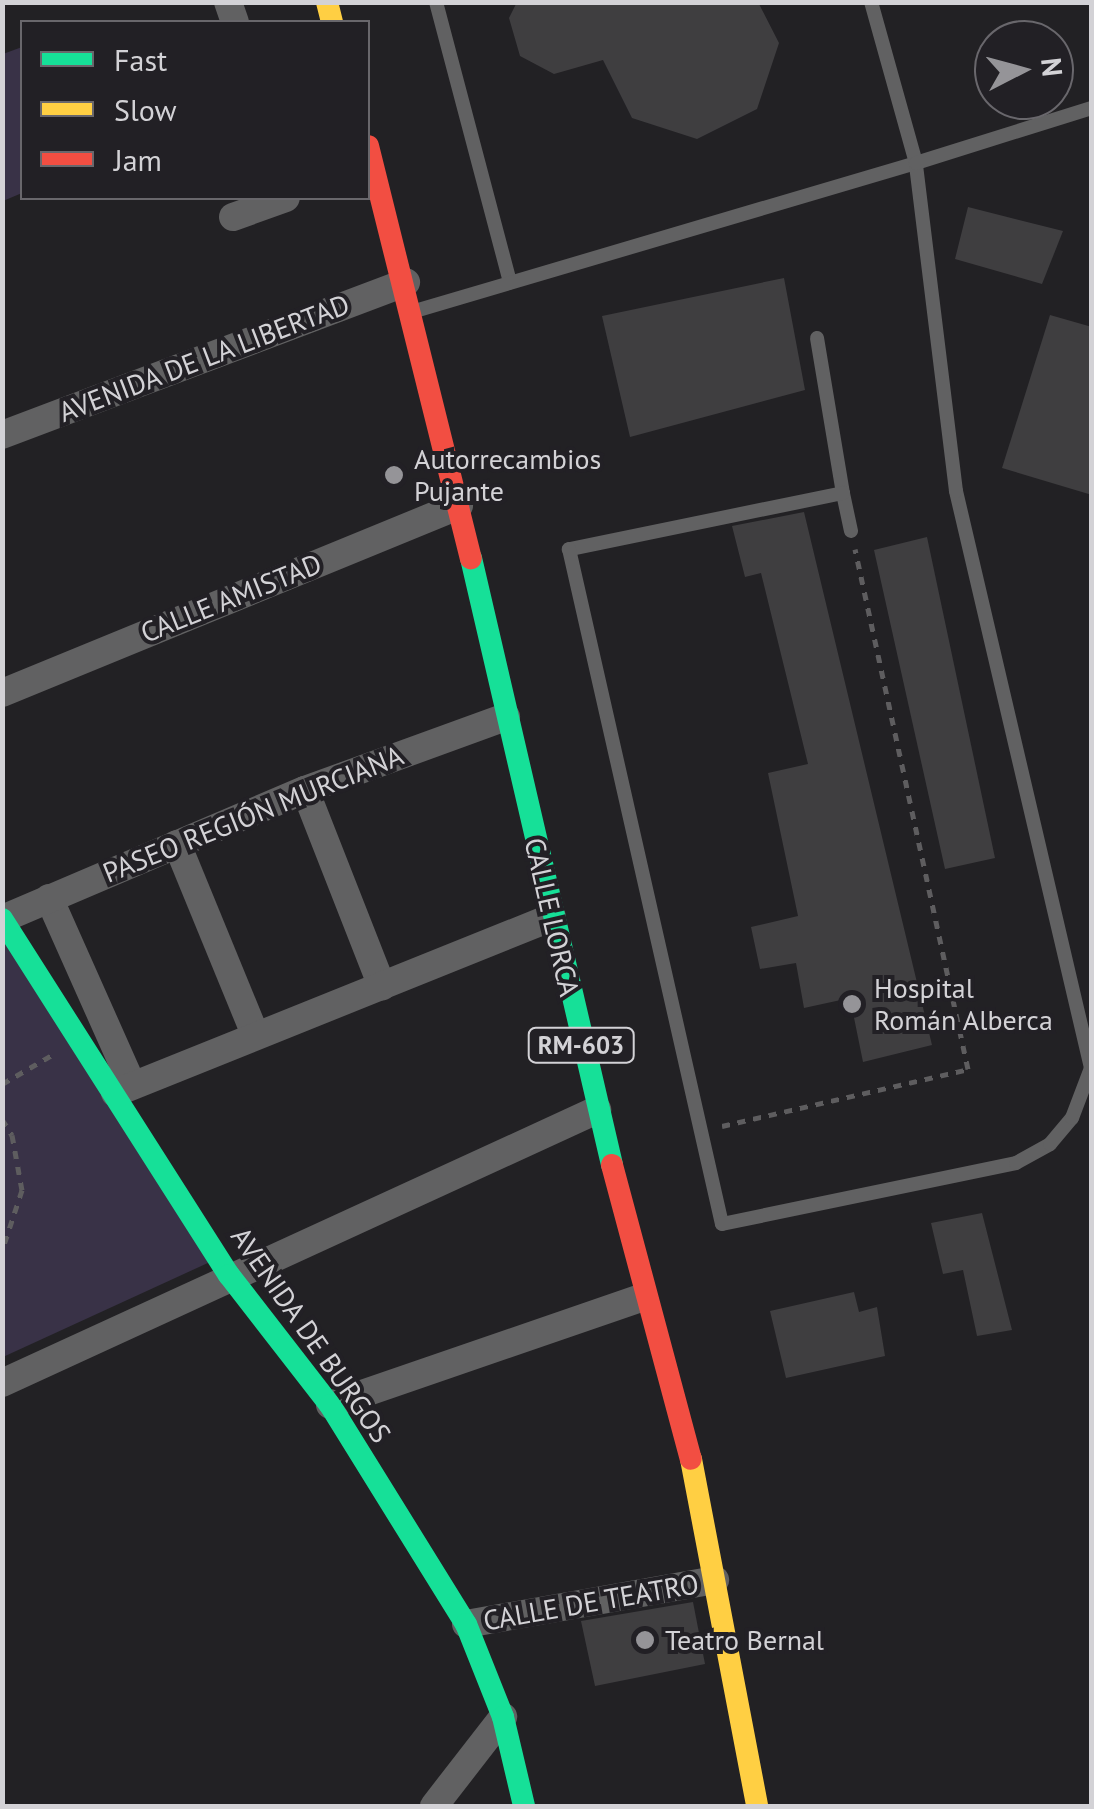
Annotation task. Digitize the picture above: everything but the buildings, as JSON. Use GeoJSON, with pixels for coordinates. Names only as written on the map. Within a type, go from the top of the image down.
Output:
{"type":"FeatureCollection","features":[{"type":"Feature","properties":{"kind":"main road","name":"CALLE LORCA"},"geometry":{"type":"LineString","coordinates":[[370,153],[414,312],[643,1297],[693,1466],[757,1806]]}},
{"type":"Feature","properties":{"kind":"main road","name":"AVENIDA DE BURGOS"},"geometry":{"type":"LineString","coordinates":[[2,919],[124,1088],[229,1274],[330,1405],[466,1624],[504,1718],[524,1806]]}},
{"type":"Feature","properties":{"kind":"street"},"geometry":{"type":"LineString","coordinates":[[232,217],[280,200]]}},
{"type":"Feature","properties":{"kind":"street","name":"AVENIDA DE LA LIBERTAD"},"geometry":{"type":"LineString","coordinates":[[2,434],[406,282]]}},
{"type":"Feature","properties":{"kind":"street","name":"CALLE AMISTAD"},"geometry":{"type":"LineString","coordinates":[[2,692],[460,506]]}},
{"type":"Feature","properties":{"kind":"street","name":"PASEO REGIÓN MURCIANA"},"geometry":{"type":"LineString","coordinates":[[2,919],[305,790],[506,716]]}},
{"type":"Feature","properties":{"kind":"street"},"geometry":{"type":"LineString","coordinates":[[305,790],[382,986]]}},
{"type":"Feature","properties":{"kind":"street"},"geometry":{"type":"LineString","coordinates":[[177,844],[255,1034]]}},
{"type":"Feature","properties":{"kind":"street"},"geometry":{"type":"LineString","coordinates":[[49,898],[124,1088],[552,917]]}},
{"type":"Feature","properties":{"kind":"street"},"geometry":{"type":"LineString","coordinates":[[2,1382],[229,1274],[597,1110]]}},
{"type":"Feature","properties":{"kind":"street"},"geometry":{"type":"LineString","coordinates":[[330,1405],[643,1297]]}},
{"type":"Feature","properties":{"kind":"street","name":"CALLE DE TEATRO"},"geometry":{"type":"LineString","coordinates":[[466,1624],[716,1580]]}},
{"type":"Feature","properties":{"kind":"street"},"geometry":{"type":"LineString","coordinates":[[434,1806],[504,1718]]}},
{"type":"Feature","properties":{"kind":"lane"},"geometry":{"type":"LineString","coordinates":[[436,2],[510,282]]}},
{"type":"Feature","properties":{"kind":"lane"},"geometry":{"type":"LineString","coordinates":[[842,493],[568,549],[722,1224],[1016,1163],[1050,1144],[1072,1118],[1092,1068],[956,492],[916,163],[871,2]]}},
{"type":"Feature","properties":{"kind":"lane"},"geometry":{"type":"LineString","coordinates":[[414,312],[1092,108]]}},
{"type":"Feature","properties":{"kind":"lane"},"geometry":{"type":"LineString","coordinates":[[817,338],[851,531]]}},
{"type":"Feature","properties":{"kind":"path"},"geometry":{"type":"LineString","coordinates":[[701,1131],[968,1069],[851,531]]}},
{"type":"Feature","properties":{"kind":"path"},"geometry":{"type":"LineString","coordinates":[[2,1084],[59,1052],[50,1038]]}},
{"type":"Feature","properties":{"kind":"path"},"geometry":{"type":"LineString","coordinates":[[2,1120],[12,1135],[22,1190],[2,1251]]}},
{"type":"Feature","properties":{"kind":"shaded area"},"geometry":{"type":"Polygon","coordinates":[[[20,48],[20,194],[3,201],[3,54],[20,48]]]}},
{"type":"Feature","properties":{"kind":"shaded area"},"geometry":{"type":"Polygon","coordinates":[[[2,937],[210,1262],[3,1357],[2,1357],[2,937]]]}},
{"type":"Feature","properties":{"kind":"traffic: fast"},"geometry":{"type":"LineString","coordinates":[[471,558],[612,1165]]}},
{"type":"Feature","properties":{"kind":"traffic: fast"},"geometry":{"type":"LineString","coordinates":[[2,919],[229,1275],[330,1405],[466,1624],[503,1717],[524,1806]]}},
{"type":"Feature","properties":{"kind":"traffic: slow"},"geometry":{"type":"LineString","coordinates":[[327,2],[332,20]]}},
{"type":"Feature","properties":{"kind":"traffic: slow"},"geometry":{"type":"LineString","coordinates":[[691,1459],[757,1806]]}},
{"type":"Feature","properties":{"kind":"traffic: jam"},"geometry":{"type":"LineString","coordinates":[[370,154],[471,558]]}},
{"type":"Feature","properties":{"kind":"traffic: jam"},"geometry":{"type":"LineString","coordinates":[[612,1165],[691,1459]]}},
{"type":"Feature","properties":{"kind":"place","name":"Autorrecambios Pujante"},"geometry":{"type":"Point","coordinates":[394,475]}},
{"type":"Feature","properties":{"kind":"place","name":"Hospital Román Alberca"},"geometry":{"type":"Point","coordinates":[852,1004]}},
{"type":"Feature","properties":{"kind":"place","name":"Teatro Bernal"},"geometry":{"type":"Point","coordinates":[645,1640]}}]}
